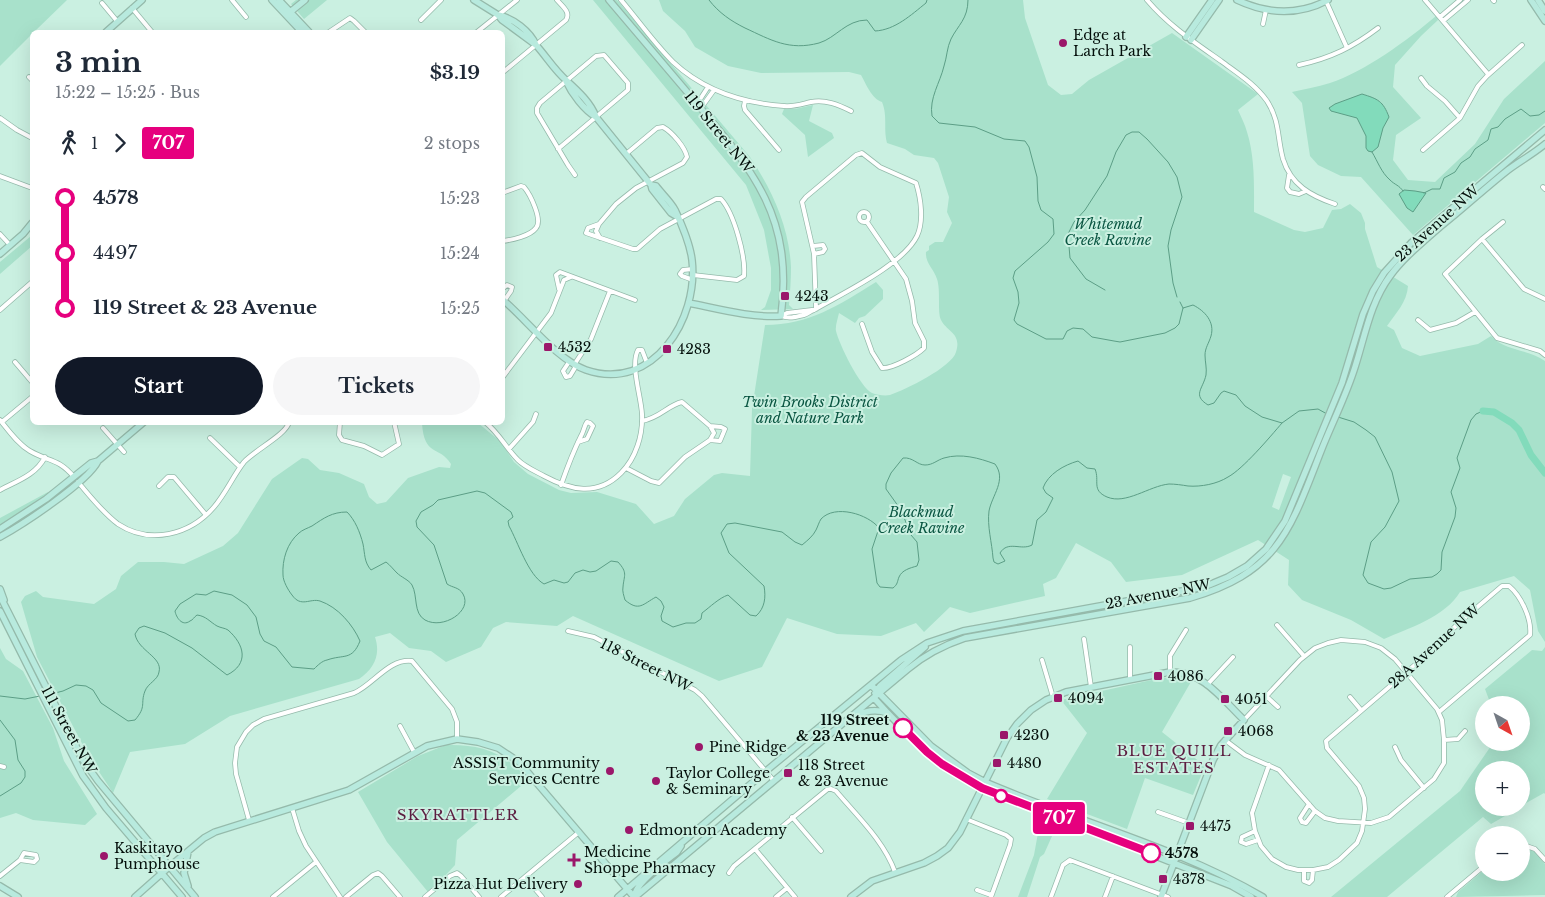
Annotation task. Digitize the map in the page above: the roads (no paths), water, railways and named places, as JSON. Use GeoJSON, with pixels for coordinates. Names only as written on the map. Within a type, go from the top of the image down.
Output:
{"type":"FeatureCollection","features":[{"type":"Feature","properties":{"kind":"main road"},"geometry":{"type":"LineString","coordinates":[[108,30],[142,0]]}},
{"type":"Feature","properties":{"kind":"main road"},"geometry":{"type":"LineString","coordinates":[[272,0],[307,30]]}},
{"type":"Feature","properties":{"kind":"main road"},"geometry":{"type":"LineString","coordinates":[[279,0],[300,30]]}},
{"type":"Feature","properties":{"kind":"main road"},"geometry":{"type":"LineString","coordinates":[[288,14],[305,0]]}},
{"type":"Feature","properties":{"kind":"main road"},"geometry":{"type":"LineString","coordinates":[[474,0],[518,25],[533,40],[566,81],[594,111],[596,118],[650,183],[656,186],[675,210],[689,246],[693,275],[689,303],[684,318],[670,342],[658,355],[647,363],[635,369],[618,373],[608,374],[590,371],[573,364],[559,354],[505,302]]}},
{"type":"Feature","properties":{"kind":"main road","name":"119 Street NW"},"geometry":{"type":"LineString","coordinates":[[609,0],[749,168],[766,197],[779,238],[782,260],[781,316]]}},
{"type":"Feature","properties":{"kind":"main road"},"geometry":{"type":"LineString","coordinates":[[1188,38],[1212,0]]}},
{"type":"Feature","properties":{"kind":"main road"},"geometry":{"type":"LineString","coordinates":[[1188,38],[1218,0]]}},
{"type":"Feature","properties":{"kind":"main road"},"geometry":{"type":"LineString","coordinates":[[1237,0],[1277,12],[1301,10],[1327,0]]}},
{"type":"Feature","properties":{"kind":"main road"},"geometry":{"type":"LineString","coordinates":[[1532,0],[1545,21]]}},
{"type":"Feature","properties":{"kind":"main road"},"geometry":{"type":"LineString","coordinates":[[1538,0],[1545,11]]}},
{"type":"Feature","properties":{"kind":"main road","name":"23 Avenue NW"},"geometry":{"type":"LineString","coordinates":[[635,897],[876,694],[919,660],[946,644],[966,638],[1190,598],[1220,589],[1260,564],[1282,538],[1299,507],[1348,366],[1363,314],[1373,291],[1384,273],[1412,242],[1545,130]]}},
{"type":"Feature","properties":{"kind":"main road","name":"23 Avenue NW"},"geometry":{"type":"LineString","coordinates":[[618,897],[766,771],[901,660],[927,643],[963,631],[1204,587],[1228,577],[1256,559],[1277,534],[1342,403],[1369,318],[1379,294],[1390,276],[1409,254],[1424,241],[1509,170],[1545,144]]}},
{"type":"Feature","properties":{"kind":"main road"},"geometry":{"type":"LineString","coordinates":[[0,254],[30,228]]}},
{"type":"Feature","properties":{"kind":"main road"},"geometry":{"type":"LineString","coordinates":[[689,303],[744,313],[781,316]]}},
{"type":"Feature","properties":{"kind":"main road"},"geometry":{"type":"LineString","coordinates":[[0,529],[95,468],[98,461],[140,425]]}},
{"type":"Feature","properties":{"kind":"main road"},"geometry":{"type":"LineString","coordinates":[[0,537],[42,510],[76,479]]}},
{"type":"Feature","properties":{"kind":"main road"},"geometry":{"type":"LineString","coordinates":[[0,589],[6,607]]}},
{"type":"Feature","properties":{"kind":"main road","name":"111 Street NW"},"geometry":{"type":"LineString","coordinates":[[0,596],[35,667],[77,765],[90,787],[182,897]]}},
{"type":"Feature","properties":{"kind":"main road","name":"111 Street NW"},"geometry":{"type":"LineString","coordinates":[[0,611],[29,670],[60,725],[83,760],[98,781],[195,897]]}},
{"type":"Feature","properties":{"kind":"main road"},"geometry":{"type":"LineString","coordinates":[[876,694],[922,651],[927,643]]}},
{"type":"Feature","properties":{"kind":"main road"},"geometry":{"type":"LineString","coordinates":[[851,897],[872,881],[924,863],[937,856],[952,843],[1012,730],[1031,710],[1053,697],[1091,687],[1170,672],[1182,672],[1191,674],[1207,685],[1244,720],[1225,740],[1213,760],[1161,896]]}},
{"type":"Feature","properties":{"kind":"main road"},"geometry":{"type":"LineString","coordinates":[[871,685],[889,714],[927,752],[963,778],[982,788],[1174,862],[1232,886],[1251,897]]}},
{"type":"Feature","properties":{"kind":"main road"},"geometry":{"type":"LineString","coordinates":[[876,694],[931,746],[968,773],[985,782],[1177,856],[1235,881],[1263,897]]}},
{"type":"Feature","properties":{"kind":"main road"},"geometry":{"type":"LineString","coordinates":[[829,735],[864,712],[877,709],[889,714]]}},
{"type":"Feature","properties":{"kind":"main road"},"geometry":{"type":"LineString","coordinates":[[135,897],[161,873],[215,832],[249,820],[329,798],[354,788],[414,752],[433,744],[457,740],[488,744],[514,758],[526,768],[635,897]]}},
{"type":"Feature","properties":{"kind":"main road"},"geometry":{"type":"LineString","coordinates":[[635,897],[635,892],[640,885],[677,852],[686,838]]}},
{"type":"Feature","properties":{"kind":"main road"},"geometry":{"type":"LineString","coordinates":[[188,852],[184,873],[189,888]]}},
{"type":"Feature","properties":{"kind":"main road"},"geometry":{"type":"LineString","coordinates":[[0,886],[18,897]]}},
{"type":"Feature","properties":{"kind":"main road"},"geometry":{"type":"LineString","coordinates":[[625,897],[627,889]]}},
{"type":"Feature","properties":{"kind":"street"},"geometry":{"type":"LineString","coordinates":[[232,0],[246,17]]}},
{"type":"Feature","properties":{"kind":"street"},"geometry":{"type":"LineString","coordinates":[[421,20],[441,0]]}},
{"type":"Feature","properties":{"kind":"street"},"geometry":{"type":"LineString","coordinates":[[479,30],[516,0]]}},
{"type":"Feature","properties":{"kind":"street"},"geometry":{"type":"LineString","coordinates":[[505,71],[565,21],[568,15],[566,9],[557,0]]}},
{"type":"Feature","properties":{"kind":"street","name":"119 Street NW"},"geometry":{"type":"LineString","coordinates":[[621,0],[672,61],[714,90],[745,101],[786,107],[819,101],[840,105],[851,111]]}},
{"type":"Feature","properties":{"kind":"street"},"geometry":{"type":"LineString","coordinates":[[1147,0],[1169,23],[1244,78],[1267,101],[1276,118],[1283,159],[1289,175],[1306,191],[1335,204]]}},
{"type":"Feature","properties":{"kind":"street"},"geometry":{"type":"LineString","coordinates":[[1327,0],[1347,48]]}},
{"type":"Feature","properties":{"kind":"street"},"geometry":{"type":"LineString","coordinates":[[1425,0],[1488,74]]}},
{"type":"Feature","properties":{"kind":"street"},"geometry":{"type":"LineString","coordinates":[[1440,17],[1460,0]]}},
{"type":"Feature","properties":{"kind":"street"},"geometry":{"type":"LineString","coordinates":[[1443,21],[1468,0]]}},
{"type":"Feature","properties":{"kind":"street"},"geometry":{"type":"LineString","coordinates":[[102,3],[117,21]]}},
{"type":"Feature","properties":{"kind":"street"},"geometry":{"type":"LineString","coordinates":[[132,8],[150,30]]}},
{"type":"Feature","properties":{"kind":"street"},"geometry":{"type":"LineString","coordinates":[[1263,24],[1266,10]]}},
{"type":"Feature","properties":{"kind":"street"},"geometry":{"type":"LineString","coordinates":[[332,30],[350,18],[362,30]]}},
{"type":"Feature","properties":{"kind":"street"},"geometry":{"type":"LineString","coordinates":[[1299,65],[1317,61],[1347,48],[1378,28]]}},
{"type":"Feature","properties":{"kind":"street"},"geometry":{"type":"LineString","coordinates":[[1423,150],[1460,118],[1478,86],[1488,74],[1522,45]]}},
{"type":"Feature","properties":{"kind":"street"},"geometry":{"type":"LineString","coordinates":[[558,149],[626,93],[629,87],[603,54],[596,56],[536,108],[558,149],[575,175]]}},
{"type":"Feature","properties":{"kind":"street"},"geometry":{"type":"LineString","coordinates":[[1421,78],[1460,118]]}},
{"type":"Feature","properties":{"kind":"street"},"geometry":{"type":"LineString","coordinates":[[699,106],[708,87]]}},
{"type":"Feature","properties":{"kind":"street"},"geometry":{"type":"LineString","coordinates":[[699,106],[714,90]]}},
{"type":"Feature","properties":{"kind":"street"},"geometry":{"type":"LineString","coordinates":[[745,101],[745,110],[779,150]]}},
{"type":"Feature","properties":{"kind":"street"},"geometry":{"type":"LineString","coordinates":[[0,118],[30,137]]}},
{"type":"Feature","properties":{"kind":"street"},"geometry":{"type":"LineString","coordinates":[[601,238],[596,231],[599,224],[623,198],[683,163],[687,157],[686,152],[668,130],[663,127],[657,128],[626,154]]}},
{"type":"Feature","properties":{"kind":"street"},"geometry":{"type":"LineString","coordinates":[[781,316],[787,313],[814,309],[854,288],[908,249],[918,233],[921,211],[917,185],[912,180],[880,167],[862,153],[856,155],[803,201],[814,254],[814,309]]}},
{"type":"Feature","properties":{"kind":"street"},"geometry":{"type":"LineString","coordinates":[[1289,175],[1287,188],[1290,192],[1299,194],[1306,191]]}},
{"type":"Feature","properties":{"kind":"street"},"geometry":{"type":"LineString","coordinates":[[0,176],[30,187]]}},
{"type":"Feature","properties":{"kind":"street"},"geometry":{"type":"LineString","coordinates":[[505,192],[521,186],[524,187],[530,196],[538,221],[537,228],[525,235],[505,240]]}},
{"type":"Feature","properties":{"kind":"street"},"geometry":{"type":"LineString","coordinates":[[599,224],[588,228],[586,233],[633,250],[637,249],[656,231],[677,217],[716,199],[721,199],[731,217],[737,234],[744,272],[742,278],[730,280],[693,275]]}},
{"type":"Feature","properties":{"kind":"street"},"geometry":{"type":"LineString","coordinates":[[862,324],[872,352],[879,365],[883,368],[901,362],[924,348],[924,342],[913,316],[912,301],[907,284],[867,222]]}},
{"type":"Feature","properties":{"kind":"street"},"geometry":{"type":"LineString","coordinates":[[1503,222],[1482,238],[1445,274],[1497,338],[1540,351],[1545,355]]}},
{"type":"Feature","properties":{"kind":"street"},"geometry":{"type":"LineString","coordinates":[[0,234],[10,246]]}},
{"type":"Feature","properties":{"kind":"street"},"geometry":{"type":"LineString","coordinates":[[1482,238],[1524,289],[1545,299]]}},
{"type":"Feature","properties":{"kind":"street"},"geometry":{"type":"LineString","coordinates":[[813,246],[823,245],[825,249],[823,252],[814,254]]}},
{"type":"Feature","properties":{"kind":"street"},"geometry":{"type":"LineString","coordinates":[[559,292],[556,274],[561,272],[635,300]]}},
{"type":"Feature","properties":{"kind":"street"},"geometry":{"type":"LineString","coordinates":[[505,374],[551,313],[564,280],[571,277]]}},
{"type":"Feature","properties":{"kind":"street"},"geometry":{"type":"LineString","coordinates":[[0,310],[30,284]]}},
{"type":"Feature","properties":{"kind":"street"},"geometry":{"type":"LineString","coordinates":[[505,287],[509,285],[512,289],[505,298]]}},
{"type":"Feature","properties":{"kind":"street"},"geometry":{"type":"LineString","coordinates":[[573,364],[591,339],[610,291]]}},
{"type":"Feature","properties":{"kind":"street"},"geometry":{"type":"LineString","coordinates":[[1418,320],[1430,330],[1456,323],[1475,312]]}},
{"type":"Feature","properties":{"kind":"street"},"geometry":{"type":"LineString","coordinates":[[489,425],[498,433],[516,458],[528,468],[561,485],[577,489],[604,485],[615,479],[626,468],[638,446],[642,421],[635,369],[636,353],[638,350],[642,350],[647,363]]}},
{"type":"Feature","properties":{"kind":"street"},"geometry":{"type":"LineString","coordinates":[[16,362],[30,380]]}},
{"type":"Feature","properties":{"kind":"street"},"geometry":{"type":"LineString","coordinates":[[30,399],[1,421],[23,446],[32,452],[61,464],[111,518],[124,527],[140,533],[159,535],[178,532],[194,525],[206,515],[220,500],[240,467],[256,451],[284,432],[288,425]]}},
{"type":"Feature","properties":{"kind":"street"},"geometry":{"type":"LineString","coordinates":[[626,468],[654,483],[659,483],[680,461],[710,440],[714,433],[710,426],[680,402],[655,418],[642,421]]}},
{"type":"Feature","properties":{"kind":"street"},"geometry":{"type":"LineString","coordinates":[[510,449],[533,422],[536,414]]}},
{"type":"Feature","properties":{"kind":"street"},"geometry":{"type":"LineString","coordinates":[[561,485],[585,424],[587,422],[590,423],[592,426],[587,439],[578,442]]}},
{"type":"Feature","properties":{"kind":"street"},"geometry":{"type":"LineString","coordinates":[[340,425],[339,434],[342,440],[364,446],[382,456],[399,444],[395,425]]}},
{"type":"Feature","properties":{"kind":"street"},"geometry":{"type":"LineString","coordinates":[[710,426],[724,429],[720,441],[710,440]]}},
{"type":"Feature","properties":{"kind":"street"},"geometry":{"type":"LineString","coordinates":[[103,428],[124,452]]}},
{"type":"Feature","properties":{"kind":"street"},"geometry":{"type":"LineString","coordinates":[[210,438],[240,467]]}},
{"type":"Feature","properties":{"kind":"street"},"geometry":{"type":"LineString","coordinates":[[0,490],[33,473],[45,457]]}},
{"type":"Feature","properties":{"kind":"street"},"geometry":{"type":"LineString","coordinates":[[158,486],[168,477],[174,477],[206,515]]}},
{"type":"Feature","properties":{"kind":"street","name":"28A Avenue NW"},"geometry":{"type":"LineString","coordinates":[[1364,823],[1364,804],[1360,789],[1325,743],[1329,737],[1407,672],[1461,621],[1502,586],[1508,585],[1512,587],[1522,601],[1530,635],[1439,712]]}},
{"type":"Feature","properties":{"kind":"street"},"geometry":{"type":"LineString","coordinates":[[1277,625],[1304,656]]}},
{"type":"Feature","properties":{"kind":"street"},"geometry":{"type":"LineString","coordinates":[[1170,672],[1170,656],[1186,630]]}},
{"type":"Feature","properties":{"kind":"street","name":"118 Street NW"},"geometry":{"type":"LineString","coordinates":[[568,631],[594,637],[695,690],[774,781]]}},
{"type":"Feature","properties":{"kind":"street"},"geometry":{"type":"LineString","coordinates":[[1084,639],[1091,687]]}},
{"type":"Feature","properties":{"kind":"street"},"geometry":{"type":"LineString","coordinates":[[1225,740],[1245,755],[1281,772],[1315,811],[1330,820],[1364,823],[1376,822],[1389,817],[1437,777],[1443,766],[1445,755],[1444,740],[1439,712],[1395,659],[1375,645],[1353,640],[1328,642],[1315,648],[1304,656],[1244,720]]}},
{"type":"Feature","properties":{"kind":"street"},"geometry":{"type":"LineString","coordinates":[[1130,647],[1130,679]]}},
{"type":"Feature","properties":{"kind":"street"},"geometry":{"type":"LineString","coordinates":[[1207,685],[1233,657]]}},
{"type":"Feature","properties":{"kind":"street"},"geometry":{"type":"LineString","coordinates":[[1042,660],[1053,697]]}},
{"type":"Feature","properties":{"kind":"street"},"geometry":{"type":"LineString","coordinates":[[249,820],[236,774],[235,754],[238,744],[246,732],[262,720],[354,693],[367,686],[391,666],[405,661],[412,661],[452,709],[456,722],[457,740]]}},
{"type":"Feature","properties":{"kind":"street"},"geometry":{"type":"LineString","coordinates":[[1266,696],[1278,707]]}},
{"type":"Feature","properties":{"kind":"street"},"geometry":{"type":"LineString","coordinates":[[1350,697],[1361,710]]}},
{"type":"Feature","properties":{"kind":"street"},"geometry":{"type":"LineString","coordinates":[[400,726],[414,752]]}},
{"type":"Feature","properties":{"kind":"street"},"geometry":{"type":"LineString","coordinates":[[1444,740],[1458,739],[1465,731]]}},
{"type":"Feature","properties":{"kind":"street"},"geometry":{"type":"LineString","coordinates":[[1395,747],[1401,760],[1424,788]]}},
{"type":"Feature","properties":{"kind":"street"},"geometry":{"type":"LineString","coordinates":[[1269,765],[1253,809],[1253,821],[1258,840],[1265,851],[1278,863],[1304,870],[1313,870],[1332,865],[1352,849],[1360,837],[1364,823]]}},
{"type":"Feature","properties":{"kind":"street"},"geometry":{"type":"LineString","coordinates":[[729,872],[792,817],[825,790],[831,788],[836,791],[884,848],[895,872]]}},
{"type":"Feature","properties":{"kind":"street"},"geometry":{"type":"LineString","coordinates":[[1309,804],[1300,818],[1302,822],[1306,823],[1315,811]]}},
{"type":"Feature","properties":{"kind":"street"},"geometry":{"type":"LineString","coordinates":[[292,808],[302,838],[340,897]]}},
{"type":"Feature","properties":{"kind":"street"},"geometry":{"type":"LineString","coordinates":[[1158,812],[1189,823]]}},
{"type":"Feature","properties":{"kind":"street"},"geometry":{"type":"LineString","coordinates":[[792,817],[821,851]]}},
{"type":"Feature","properties":{"kind":"street"},"geometry":{"type":"LineString","coordinates":[[966,819],[1006,835],[1011,839],[991,896],[978,890]]}},
{"type":"Feature","properties":{"kind":"street"},"geometry":{"type":"LineString","coordinates":[[1255,831],[1242,837],[1241,842],[1246,844],[1258,840]]}},
{"type":"Feature","properties":{"kind":"street"},"geometry":{"type":"LineString","coordinates":[[501,897],[579,832]]}},
{"type":"Feature","properties":{"kind":"street"},"geometry":{"type":"LineString","coordinates":[[1530,847],[1535,849],[1545,860]]}},
{"type":"Feature","properties":{"kind":"street"},"geometry":{"type":"LineString","coordinates":[[755,849],[795,897]]}},
{"type":"Feature","properties":{"kind":"street"},"geometry":{"type":"LineString","coordinates":[[0,876],[20,860]]}},
{"type":"Feature","properties":{"kind":"street"},"geometry":{"type":"LineString","coordinates":[[1051,897],[1063,865],[1068,861],[1075,861],[1161,896],[1168,897]]}},
{"type":"Feature","properties":{"kind":"street"},"geometry":{"type":"LineString","coordinates":[[274,897],[316,862]]}},
{"type":"Feature","properties":{"kind":"street"},"geometry":{"type":"LineString","coordinates":[[1304,870],[1304,881],[1309,884],[1312,880],[1313,870]]}},
{"type":"Feature","properties":{"kind":"street"},"geometry":{"type":"LineString","coordinates":[[346,897],[372,875],[378,873],[400,897]]}},
{"type":"Feature","properties":{"kind":"street"},"geometry":{"type":"LineString","coordinates":[[425,897],[450,876],[457,873],[479,897]]}},
{"type":"Feature","properties":{"kind":"street"},"geometry":{"type":"LineString","coordinates":[[1449,896],[1475,874]]}},
{"type":"Feature","properties":{"kind":"street"},"geometry":{"type":"LineString","coordinates":[[1104,897],[1113,876]]}},
{"type":"Feature","properties":{"kind":"street"},"geometry":{"type":"LineString","coordinates":[[525,877],[542,897]]}},
{"type":"Feature","properties":{"kind":"street"},"geometry":{"type":"LineString","coordinates":[[776,897],[787,888]]}},
{"type":"Feature","properties":{"kind":"waterway"},"geometry":{"type":"LineString","coordinates":[[709,0],[717,9],[745,28],[780,43],[798,46],[825,41],[847,26],[860,21],[867,20],[875,31],[889,28],[909,17],[927,0]]}},
{"type":"Feature","properties":{"kind":"waterway"},"geometry":{"type":"LineString","coordinates":[[968,0],[968,7],[964,17],[949,45],[933,97],[932,116],[939,123],[975,127],[1004,139],[1025,141],[1029,147],[1037,177],[1038,201],[1041,210],[1053,219],[1054,234],[1048,242],[1015,271],[1013,278],[1018,292],[1019,303],[1014,320],[1017,324],[1046,339],[1063,339],[1067,331],[1073,328],[1083,329],[1092,337],[1120,342],[1165,333],[1175,328],[1179,324],[1183,308],[1193,305],[1205,314],[1212,326],[1211,336],[1205,352],[1206,375],[1200,392],[1203,401],[1208,405],[1214,403],[1224,391],[1236,395],[1245,406],[1262,417],[1282,423],[1299,411],[1318,409],[1327,414]]}},
{"type":"Feature","properties":{"kind":"waterway"},"geometry":{"type":"LineString","coordinates":[[1424,193],[1432,189],[1440,189],[1444,178],[1455,172],[1475,149],[1488,140],[1491,129],[1498,127],[1505,119],[1521,109],[1530,116],[1539,115],[1545,111]]}},
{"type":"Feature","properties":{"kind":"waterway"},"geometry":{"type":"LineString","coordinates":[[1105,290],[1086,279],[1070,258],[1068,234],[1074,222],[1085,210],[1107,176],[1116,152],[1126,135],[1132,132],[1139,132],[1168,162],[1177,177],[1182,197],[1171,230],[1168,246],[1173,283],[1177,297]]}},
{"type":"Feature","properties":{"kind":"waterway"},"geometry":{"type":"LineString","coordinates":[[1372,152],[1384,174],[1403,191]]}},
{"type":"Feature","properties":{"kind":"waterway"},"geometry":{"type":"LineString","coordinates":[[1180,302],[1183,308]]}},
{"type":"Feature","properties":{"kind":"waterway"},"geometry":{"type":"LineString","coordinates":[[1338,417],[1354,422],[1375,437],[1392,472],[1399,501],[1385,527],[1371,542],[1363,575],[1368,583],[1384,589],[1391,588],[1410,579],[1432,577],[1441,570],[1442,552],[1455,517],[1456,508],[1451,492],[1460,468],[1457,458],[1471,420],[1476,414],[1483,411]]}},
{"type":"Feature","properties":{"kind":"waterway"},"geometry":{"type":"LineString","coordinates":[[1483,411],[1494,412],[1512,423],[1519,430],[1531,455],[1545,473]]}},
{"type":"Feature","properties":{"kind":"waterway"},"geometry":{"type":"LineString","coordinates":[[51,694],[76,685],[86,686],[93,690],[101,703],[128,721],[135,720],[142,708],[145,691],[159,672],[157,662],[137,640],[135,634],[139,628],[144,626],[165,633],[192,648],[227,675],[234,671],[239,665],[242,654],[241,648],[234,636],[228,630],[197,615],[192,620],[184,623],[178,618],[175,611],[180,604],[196,594],[206,595],[214,591],[232,595],[247,605],[256,617],[260,634],[264,641],[276,647],[292,667],[314,669],[320,663],[351,654],[360,641],[344,617],[320,601],[302,602],[295,599],[287,588],[283,577],[284,558],[288,547],[295,537],[328,516],[337,513],[347,512],[355,522],[362,540],[366,561],[371,570],[386,562],[412,585],[417,609],[425,620],[440,623],[448,621],[460,612],[464,607],[465,600],[460,590],[447,584],[434,545],[417,527],[416,521],[421,512],[438,500],[477,491],[485,493],[511,512],[513,517],[508,521],[509,526],[528,566],[538,580],[544,584],[554,580],[564,583],[568,582],[575,573],[583,570],[596,571],[611,561],[618,562],[624,572],[623,590],[625,600],[634,606],[641,606],[656,597],[664,607],[661,616],[662,621],[673,627],[686,623],[695,623],[701,619],[702,613],[718,600],[728,595],[750,615],[756,616],[763,606],[765,598],[764,586],[729,553],[721,533],[727,524],[735,523],[782,532],[802,545],[816,530],[821,519],[827,515],[834,512],[860,515],[879,528],[872,549],[877,583],[880,587],[893,588],[902,573],[917,566],[919,560],[917,542],[911,535],[901,510],[886,489],[891,473],[903,458],[925,465],[944,458],[963,456],[995,464],[1000,476],[998,488],[989,511],[989,523],[993,558],[994,562],[998,564],[1005,561],[1000,553],[1003,549],[1011,546],[1028,547],[1032,545],[1037,520],[1046,512],[1053,498],[1043,488],[1045,483],[1053,474],[1067,465],[1078,461],[1087,468],[1095,469],[1097,488],[1102,494],[1114,499],[1130,497],[1161,485],[1193,486],[1209,484],[1219,482],[1234,473],[1282,423]]}},
{"type":"Feature","properties":{"kind":"waterway"},"geometry":{"type":"LineString","coordinates":[[0,696],[25,699],[40,696]]}},
{"type":"Feature","properties":{"kind":"waterway"},"geometry":{"type":"LineString","coordinates":[[0,720],[15,740],[18,760],[25,771],[25,777],[21,783],[0,796]]}},
{"type":"Feature","properties":{"kind":"place","name":"Edge at Larch Park"},"geometry":{"type":"Point","coordinates":[1063,43]}},
{"type":"Feature","properties":{"kind":"place","name":"4243"},"geometry":{"type":"Point","coordinates":[785,296]}},
{"type":"Feature","properties":{"kind":"place","name":"4532"},"geometry":{"type":"Point","coordinates":[548,347]}},
{"type":"Feature","properties":{"kind":"place","name":"4283"},"geometry":{"type":"Point","coordinates":[667,349]}},
{"type":"Feature","properties":{"kind":"place","name":"4086"},"geometry":{"type":"Point","coordinates":[1158,676]}},
{"type":"Feature","properties":{"kind":"place","name":"4094"},"geometry":{"type":"Point","coordinates":[1058,698]}},
{"type":"Feature","properties":{"kind":"place","name":"4051"},"geometry":{"type":"Point","coordinates":[1225,699]}},
{"type":"Feature","properties":{"kind":"place","name":"119 Street & 23 Avenue"},"geometry":{"type":"Point","coordinates":[903,728]}},
{"type":"Feature","properties":{"kind":"place","name":"4068"},"geometry":{"type":"Point","coordinates":[1228,731]}},
{"type":"Feature","properties":{"kind":"place","name":"4230"},"geometry":{"type":"Point","coordinates":[1004,735]}},
{"type":"Feature","properties":{"kind":"place","name":"Pine Ridge"},"geometry":{"type":"Point","coordinates":[699,747]}},
{"type":"Feature","properties":{"kind":"place","name":"4480"},"geometry":{"type":"Point","coordinates":[997,763]}},
{"type":"Feature","properties":{"kind":"place","name":"ASSIST Community Services Centre"},"geometry":{"type":"Point","coordinates":[610,771]}},
{"type":"Feature","properties":{"kind":"place","name":"118 Street & 23 Avenue"},"geometry":{"type":"Point","coordinates":[788,773]}},
{"type":"Feature","properties":{"kind":"place","name":"Taylor College & Seminary"},"geometry":{"type":"Point","coordinates":[656,781]}},
{"type":"Feature","properties":{"kind":"place","name":"4475"},"geometry":{"type":"Point","coordinates":[1190,826]}},
{"type":"Feature","properties":{"kind":"place","name":"Edmonton Academy"},"geometry":{"type":"Point","coordinates":[629,830]}},
{"type":"Feature","properties":{"kind":"place","name":"4578"},"geometry":{"type":"Point","coordinates":[1151,853]}},
{"type":"Feature","properties":{"kind":"place","name":"Kaskitayo Pumphouse"},"geometry":{"type":"Point","coordinates":[104,856]}},
{"type":"Feature","properties":{"kind":"place","name":"Medicine Shoppe Pharmacy"},"geometry":{"type":"Point","coordinates":[574,860]}},
{"type":"Feature","properties":{"kind":"place","name":"4378"},"geometry":{"type":"Point","coordinates":[1163,879]}},
{"type":"Feature","properties":{"kind":"place","name":"Pizza Hut Delivery"},"geometry":{"type":"Point","coordinates":[578,884]}},
{"type":"Feature","properties":{"kind":"district","name":"BLUE QUILL ESTATES"},"geometry":{"type":"Point","coordinates":[1174,758]}},
{"type":"Feature","properties":{"kind":"district","name":"SKYRATTLER"},"geometry":{"type":"Point","coordinates":[458,814]}},
{"type":"Feature","properties":{"kind":"park label","name":"Whitemud Creek Ravine"},"geometry":{"type":"Point","coordinates":[1108,232]}},
{"type":"Feature","properties":{"kind":"park label","name":"Twin Brooks District and Nature Park"},"geometry":{"type":"Point","coordinates":[810,410]}},
{"type":"Feature","properties":{"kind":"park label","name":"Blackmud Creek Ravine"},"geometry":{"type":"Point","coordinates":[921,520]}}]}
